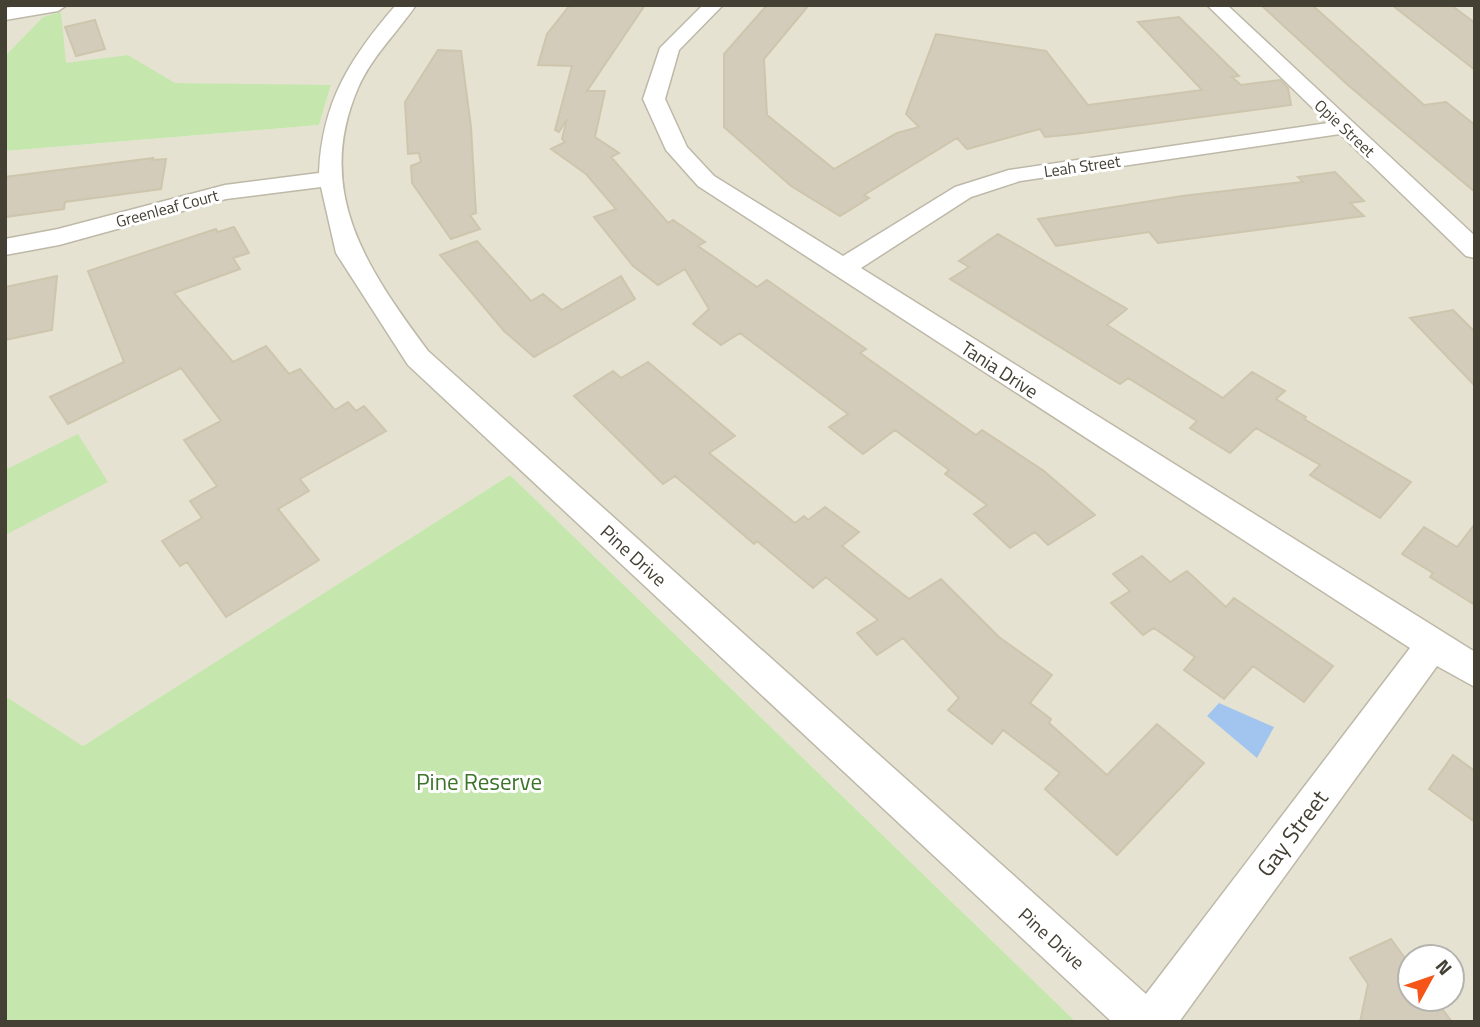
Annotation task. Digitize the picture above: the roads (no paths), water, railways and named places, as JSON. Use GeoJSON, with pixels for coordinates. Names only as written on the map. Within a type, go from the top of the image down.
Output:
{"type":"FeatureCollection","features":[{"type":"Feature","properties":{"kind":"street"},"geometry":{"type":"LineString","coordinates":[[5,13],[58,5]]}},
{"type":"Feature","properties":{"kind":"street","name":"Pine Drive"},"geometry":{"type":"LineString","coordinates":[[407,5],[374,41],[346,85],[330,147],[330,179],[345,246],[418,358],[1144,1022]]}},
{"type":"Feature","properties":{"kind":"street","name":"Tania Drive"},"geometry":{"type":"LineString","coordinates":[[714,5],[670,48],[654,99],[677,150],[706,181],[1475,671]]}},
{"type":"Feature","properties":{"kind":"street","name":"Opie Street"},"geometry":{"type":"LineString","coordinates":[[1216,5],[1475,250]]}},
{"type":"Feature","properties":{"kind":"street","name":"Leah Street"},"geometry":{"type":"LineString","coordinates":[[842,268],[963,192],[1017,175],[1345,127]]}},
{"type":"Feature","properties":{"kind":"street","name":"Greenleaf Court"},"geometry":{"type":"LineString","coordinates":[[5,247],[59,237],[225,192],[330,179]]}},
{"type":"Feature","properties":{"kind":"street","name":"Gay Street"},"geometry":{"type":"LineString","coordinates":[[1152,1022],[1433,644]]}},
{"type":"Feature","properties":{"kind":"water"},"geometry":{"type":"Polygon","coordinates":[[[1219,703],[1274,727],[1257,758],[1207,716],[1219,703]]]}},
{"type":"Feature","properties":{"kind":"park label","name":"Pine Reserve"},"geometry":{"type":"Point","coordinates":[479,781]}}]}
